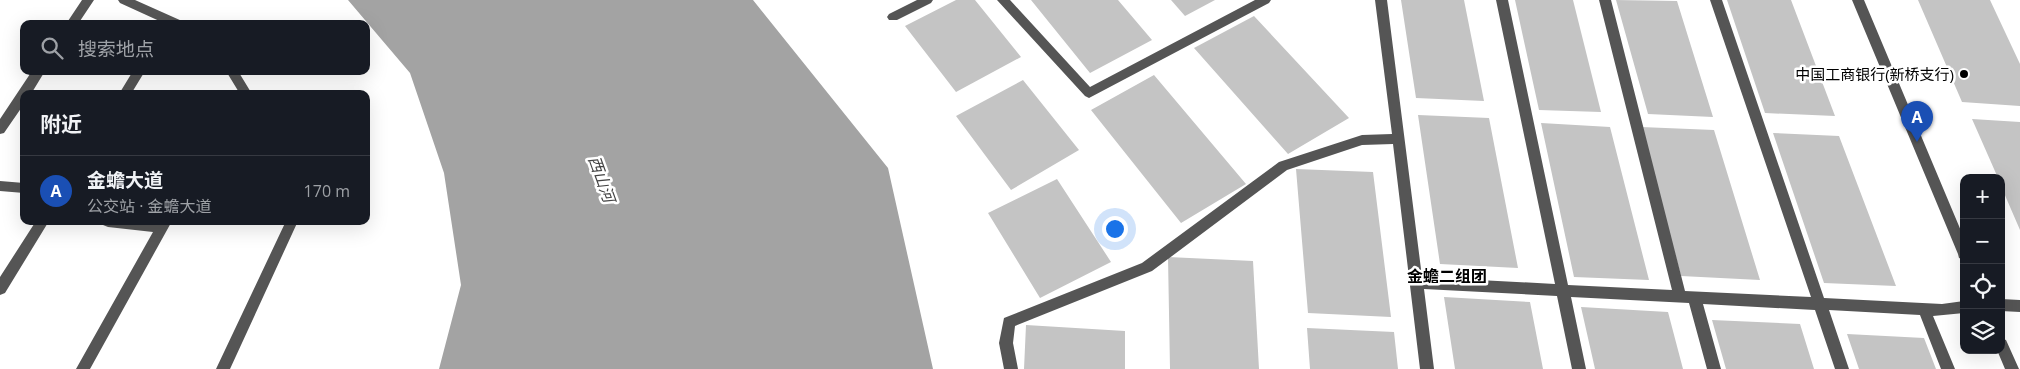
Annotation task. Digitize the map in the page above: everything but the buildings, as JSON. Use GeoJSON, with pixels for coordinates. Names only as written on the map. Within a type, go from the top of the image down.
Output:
{"type":"FeatureCollection","features":[{"type":"Feature","properties":{"kind":"street"},"geometry":{"type":"LineString","coordinates":[[75,20],[88,0]]}},
{"type":"Feature","properties":{"kind":"street"},"geometry":{"type":"LineString","coordinates":[[124,0],[167,20]]}},
{"type":"Feature","properties":{"kind":"street"},"geometry":{"type":"LineString","coordinates":[[893,17],[927,0]]}},
{"type":"Feature","properties":{"kind":"street"},"geometry":{"type":"LineString","coordinates":[[1003,0],[1089,93],[1265,0]]}},
{"type":"Feature","properties":{"kind":"street"},"geometry":{"type":"LineString","coordinates":[[1381,0],[1427,369]]}},
{"type":"Feature","properties":{"kind":"street"},"geometry":{"type":"LineString","coordinates":[[1502,0],[1579,369]]}},
{"type":"Feature","properties":{"kind":"street"},"geometry":{"type":"LineString","coordinates":[[1605,0],[1680,297]]}},
{"type":"Feature","properties":{"kind":"street"},"geometry":{"type":"LineString","coordinates":[[1716,0],[1842,369]]}},
{"type":"Feature","properties":{"kind":"street"},"geometry":{"type":"LineString","coordinates":[[1858,0],[1960,244]]}},
{"type":"Feature","properties":{"kind":"street"},"geometry":{"type":"LineString","coordinates":[[27,90],[36,75]]}},
{"type":"Feature","properties":{"kind":"street"},"geometry":{"type":"LineString","coordinates":[[127,90],[136,75]]}},
{"type":"Feature","properties":{"kind":"street"},"geometry":{"type":"LineString","coordinates":[[234,75],[241,90]]}},
{"type":"Feature","properties":{"kind":"street"},"geometry":{"type":"LineString","coordinates":[[0,129],[20,100]]}},
{"type":"Feature","properties":{"kind":"street"},"geometry":{"type":"LineString","coordinates":[[1011,369],[1006,343],[1009,322],[1147,267],[1283,166],[1362,140],[1399,139]]}},
{"type":"Feature","properties":{"kind":"street"},"geometry":{"type":"LineString","coordinates":[[0,186],[20,188]]}},
{"type":"Feature","properties":{"kind":"street"},"geometry":{"type":"LineString","coordinates":[[0,289],[40,225]]}},
{"type":"Feature","properties":{"kind":"street"},"geometry":{"type":"LineString","coordinates":[[83,369],[164,225]]}},
{"type":"Feature","properties":{"kind":"street"},"geometry":{"type":"LineString","coordinates":[[223,369],[290,225]]}},
{"type":"Feature","properties":{"kind":"street"},"geometry":{"type":"LineString","coordinates":[[1417,283],[1942,310],[1960,308]]}},
{"type":"Feature","properties":{"kind":"street"},"geometry":{"type":"LineString","coordinates":[[1694,297],[1714,369]]}},
{"type":"Feature","properties":{"kind":"street"},"geometry":{"type":"LineString","coordinates":[[2005,305],[2020,306]]}},
{"type":"Feature","properties":{"kind":"street"},"geometry":{"type":"LineString","coordinates":[[1924,309],[1948,369]]}},
{"type":"Feature","properties":{"kind":"street"},"geometry":{"type":"LineString","coordinates":[[2005,353],[2012,369]]}},
{"type":"Feature","properties":{"kind":"water","name":"西山河"},"geometry":{"type":"Polygon","coordinates":[[[348,0],[753,0],[888,168],[933,369],[439,369],[461,285],[444,173],[410,73],[370,26],[370,20],[365,20],[348,0]]]}},
{"type":"Feature","properties":{"kind":"place","name":"中国工商银行(新桥支行)"},"geometry":{"type":"Point","coordinates":[1964,74]}},
{"type":"Feature","properties":{"kind":"place","name":"金蟾大道"},"geometry":{"type":"Point","coordinates":[1917,142]}},
{"type":"Feature","properties":{"kind":"district","name":"金蟾二组团"},"geometry":{"type":"Point","coordinates":[1447,276]}}]}
